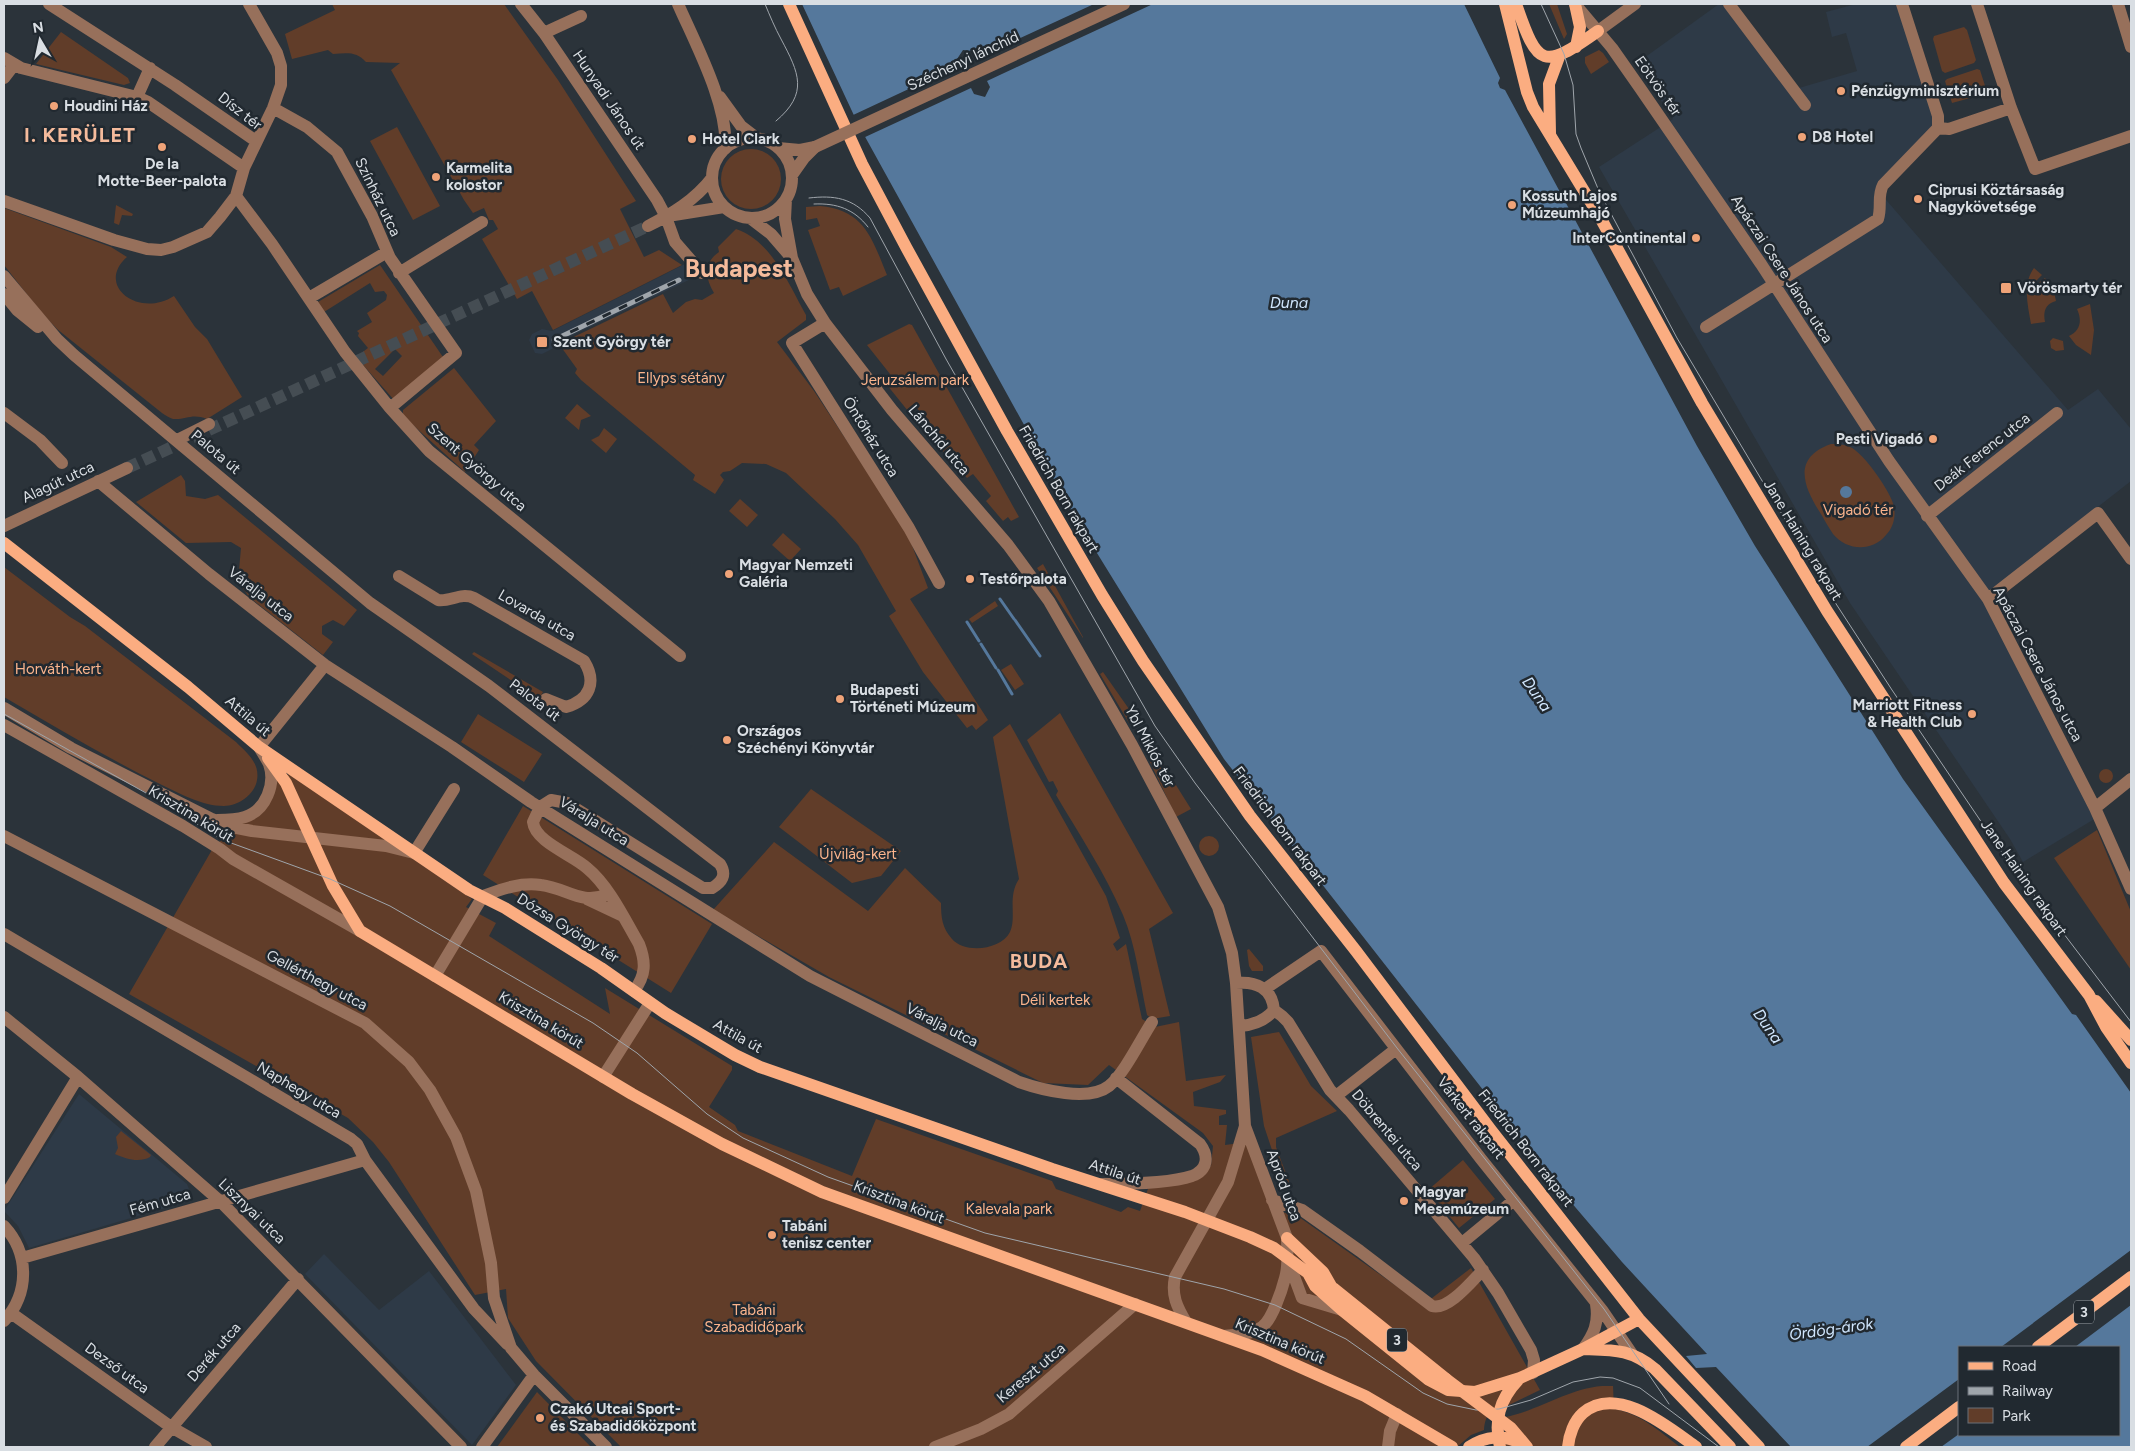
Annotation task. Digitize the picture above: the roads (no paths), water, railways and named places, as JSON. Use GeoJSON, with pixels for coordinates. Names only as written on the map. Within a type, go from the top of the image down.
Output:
{"type":"FeatureCollection","features":[{"type":"Feature","properties":{"kind":"main road","name":"Friedrich Born rakpart"},"geometry":{"type":"LineString","coordinates":[[789,4],[862,164],[1004,425],[1102,596],[1143,661],[1254,820],[1491,1130],[1639,1318],[1760,1447]]}},
{"type":"Feature","properties":{"kind":"main road","name":"Jane Haining rakpart"},"geometry":{"type":"LineString","coordinates":[[1506,4],[1527,92],[1550,136],[1601,219],[1732,454],[1827,611],[2004,883],[2089,995],[2106,1027],[2131,1063]]}},
{"type":"Feature","properties":{"kind":"main road"},"geometry":{"type":"LineString","coordinates":[[1516,4],[1527,36],[1535,51],[1546,57],[1559,57],[1576,48],[1598,31]]}},
{"type":"Feature","properties":{"kind":"main road"},"geometry":{"type":"LineString","coordinates":[[1575,4],[1580,27],[1576,48]]}},
{"type":"Feature","properties":{"kind":"main road"},"geometry":{"type":"LineString","coordinates":[[1550,136],[1549,84],[1559,57]]}},
{"type":"Feature","properties":{"kind":"main road","name":"Attila út"},"geometry":{"type":"LineString","coordinates":[[4,544],[188,686],[259,747],[469,890],[484,896]]}},
{"type":"Feature","properties":{"kind":"main road","name":"Krisztina körút"},"geometry":{"type":"LineString","coordinates":[[259,747],[286,782],[334,886],[360,931],[604,1077],[722,1144],[822,1192],[1224,1336],[1352,1390],[1452,1447]]}},
{"type":"Feature","properties":{"kind":"main road","name":"Dózsa György tér"},"geometry":{"type":"LineString","coordinates":[[484,896],[601,968],[650,1003]]}},
{"type":"Feature","properties":{"kind":"main road"},"geometry":{"type":"LineString","coordinates":[[2089,995],[2107,1012],[2131,1040]]}},
{"type":"Feature","properties":{"kind":"main road","name":"Attila út"},"geometry":{"type":"LineString","coordinates":[[650,1003],[735,1055],[772,1072],[1208,1220],[1274,1248],[1308,1273],[1316,1286],[1345,1305],[1429,1380],[1448,1390],[1475,1392],[1520,1378],[1583,1349],[1639,1318]]}},
{"type":"Feature","properties":{"kind":"main road","name":"3"},"geometry":{"type":"LineString","coordinates":[[1287,1238],[1323,1272],[1345,1305],[1511,1428],[1527,1447]]}},
{"type":"Feature","properties":{"kind":"main road"},"geometry":{"type":"LineString","coordinates":[[1308,1273],[1333,1288]]}},
{"type":"Feature","properties":{"kind":"main road","name":"3"},"geometry":{"type":"LineString","coordinates":[[2039,1346],[2131,1277]]}},
{"type":"Feature","properties":{"kind":"main road"},"geometry":{"type":"LineString","coordinates":[[1583,1349],[1632,1354],[1643,1359],[1655,1369],[1730,1447]]}},
{"type":"Feature","properties":{"kind":"main road"},"geometry":{"type":"LineString","coordinates":[[1500,1447],[1497,1428],[1499,1410],[1511,1388],[1520,1378]]}},
{"type":"Feature","properties":{"kind":"main road"},"geometry":{"type":"LineString","coordinates":[[1568,1447],[1568,1438],[1581,1415],[1590,1408],[1601,1404],[1614,1403],[1627,1405],[1655,1419],[1696,1447]]}},
{"type":"Feature","properties":{"kind":"main road"},"geometry":{"type":"LineString","coordinates":[[1906,1447],[1958,1408]]}},
{"type":"Feature","properties":{"kind":"main road"},"geometry":{"type":"LineString","coordinates":[[1469,1447],[1480,1440],[1496,1437],[1512,1439],[1527,1447]]}},
{"type":"Feature","properties":{"kind":"street","name":"Dísz tér"},"geometry":{"type":"LineString","coordinates":[[49,4],[150,68],[256,141],[244,168]]}},
{"type":"Feature","properties":{"kind":"street"},"geometry":{"type":"LineString","coordinates":[[249,4],[277,53],[281,66],[280,85],[272,108],[256,141]]}},
{"type":"Feature","properties":{"kind":"street","name":"Hunyadi János út"},"geometry":{"type":"LineString","coordinates":[[521,4],[544,34],[666,217],[674,242],[702,273]]}},
{"type":"Feature","properties":{"kind":"street"},"geometry":{"type":"LineString","coordinates":[[678,4],[715,91],[726,133],[725,149]]}},
{"type":"Feature","properties":{"kind":"street","name":"Széchenyi lánchíd"},"geometry":{"type":"LineString","coordinates":[[783,149],[815,147],[1124,4]]}},
{"type":"Feature","properties":{"kind":"street","name":"Eötvös tér"},"geometry":{"type":"LineString","coordinates":[[1575,4],[1612,48],[1678,142]]}},
{"type":"Feature","properties":{"kind":"street"},"geometry":{"type":"LineString","coordinates":[[1598,31],[1635,4]]}},
{"type":"Feature","properties":{"kind":"street"},"geometry":{"type":"LineString","coordinates":[[1729,4],[1805,106]]}},
{"type":"Feature","properties":{"kind":"street"},"geometry":{"type":"LineString","coordinates":[[1706,326],[1878,219],[1880,212],[1879,192],[1883,185],[1938,128],[1938,116],[1902,4]]}},
{"type":"Feature","properties":{"kind":"street"},"geometry":{"type":"LineString","coordinates":[[1977,4],[2011,108],[2035,170],[2131,136]]}},
{"type":"Feature","properties":{"kind":"street"},"geometry":{"type":"LineString","coordinates":[[2118,4],[2131,47]]}},
{"type":"Feature","properties":{"kind":"street"},"geometry":{"type":"LineString","coordinates":[[544,34],[581,16]]}},
{"type":"Feature","properties":{"kind":"street"},"geometry":{"type":"LineString","coordinates":[[1612,48],[1612,40],[1619,16]]}},
{"type":"Feature","properties":{"kind":"street"},"geometry":{"type":"LineString","coordinates":[[4,78],[9,61],[136,96],[148,102],[244,168],[236,196],[206,232],[183,244],[161,250],[147,249],[114,240],[4,201]]}},
{"type":"Feature","properties":{"kind":"street"},"geometry":{"type":"LineString","coordinates":[[136,96],[150,68]]}},
{"type":"Feature","properties":{"kind":"street"},"geometry":{"type":"LineString","coordinates":[[715,91],[741,126],[758,139],[783,149],[794,171],[790,192],[774,212],[758,218],[750,218],[731,213],[724,207],[715,194],[712,178],[713,167],[725,149],[741,140],[758,139]]}},
{"type":"Feature","properties":{"kind":"street","name":"Színház utca"},"geometry":{"type":"LineString","coordinates":[[272,108],[307,127],[336,152],[365,201],[386,252],[400,273]]}},
{"type":"Feature","properties":{"kind":"street"},"geometry":{"type":"LineString","coordinates":[[1938,128],[1948,128],[2011,108]]}},
{"type":"Feature","properties":{"kind":"street","name":"Apáczai Csere János utca"},"geometry":{"type":"LineString","coordinates":[[1678,142],[1927,516],[1988,599],[2095,808],[2131,889]]}},
{"type":"Feature","properties":{"kind":"street","name":"Széchenyi lánchíd"},"geometry":{"type":"LineString","coordinates":[[794,171],[815,147]]}},
{"type":"Feature","properties":{"kind":"street"},"geometry":{"type":"LineString","coordinates":[[648,226],[666,217],[703,190],[712,178]]}},
{"type":"Feature","properties":{"kind":"street","name":"Szent György utca"},"geometry":{"type":"LineString","coordinates":[[236,196],[346,352],[390,408],[429,451],[680,656]]}},
{"type":"Feature","properties":{"kind":"street","name":"Lánchíd utca"},"geometry":{"type":"LineString","coordinates":[[786,199],[785,219],[792,258],[807,294],[825,323],[912,434],[1002,539]]}},
{"type":"Feature","properties":{"kind":"street"},"geometry":{"type":"LineString","coordinates":[[666,217],[724,207]]}},
{"type":"Feature","properties":{"kind":"street","name":"Lánchíd utca"},"geometry":{"type":"LineString","coordinates":[[750,218],[771,234],[792,258]]}},
{"type":"Feature","properties":{"kind":"street"},"geometry":{"type":"LineString","coordinates":[[390,408],[456,353],[400,273],[482,222]]}},
{"type":"Feature","properties":{"kind":"street"},"geometry":{"type":"LineString","coordinates":[[309,298],[386,252]]}},
{"type":"Feature","properties":{"kind":"street","name":"Palota út"},"geometry":{"type":"LineString","coordinates":[[4,276],[57,339]]}},
{"type":"Feature","properties":{"kind":"street","name":"Palota út"},"geometry":{"type":"LineString","coordinates":[[4,294],[33,324],[57,339],[370,603],[489,686],[720,864],[724,875],[722,880],[712,888],[703,888],[567,803],[552,800],[540,807]]}},
{"type":"Feature","properties":{"kind":"street","name":"Öntőház utca"},"geometry":{"type":"LineString","coordinates":[[825,323],[792,343],[909,528],[939,583]]}},
{"type":"Feature","properties":{"kind":"street"},"geometry":{"type":"LineString","coordinates":[[4,413],[40,440],[62,463]]}},
{"type":"Feature","properties":{"kind":"street","name":"Deák Ferenc utca"},"geometry":{"type":"LineString","coordinates":[[1927,516],[2057,413]]}},
{"type":"Feature","properties":{"kind":"street"},"geometry":{"type":"LineString","coordinates":[[176,440],[209,424]]}},
{"type":"Feature","properties":{"kind":"street","name":"Alagút utca"},"geometry":{"type":"LineString","coordinates":[[4,526],[126,468]]}},
{"type":"Feature","properties":{"kind":"street","name":"Váralja utca"},"geometry":{"type":"LineString","coordinates":[[98,481],[209,574],[325,665],[452,747],[540,807],[810,976],[1020,1082],[1048,1090],[1085,1094],[1102,1090],[1116,1078],[1152,1022]]}},
{"type":"Feature","properties":{"kind":"street"},"geometry":{"type":"LineString","coordinates":[[1988,599],[2098,513],[2131,559]]}},
{"type":"Feature","properties":{"kind":"street","name":"Ybl Miklós tér"},"geometry":{"type":"LineString","coordinates":[[1002,539],[1057,612],[1132,746],[1218,907],[1230,945],[1238,1006]]}},
{"type":"Feature","properties":{"kind":"street","name":"Lovarda utca"},"geometry":{"type":"LineString","coordinates":[[399,576],[438,600],[444,601],[461,596],[474,598],[584,661],[590,672],[591,683],[586,694],[576,704],[566,708],[546,699]]}},
{"type":"Feature","properties":{"kind":"street"},"geometry":{"type":"LineString","coordinates":[[215,820],[243,818],[257,810],[264,803],[270,788],[271,773],[269,764],[259,747],[321,670]]}},
{"type":"Feature","properties":{"kind":"street","name":"Krisztina körút"},"geometry":{"type":"LineString","coordinates":[[4,708],[71,748],[227,826],[252,832],[386,846],[414,853]]}},
{"type":"Feature","properties":{"kind":"street","name":"Krisztina körút"},"geometry":{"type":"LineString","coordinates":[[4,725],[183,826],[233,859],[360,931]]}},
{"type":"Feature","properties":{"kind":"street"},"geometry":{"type":"LineString","coordinates":[[2095,808],[2131,779]]}},
{"type":"Feature","properties":{"kind":"street"},"geometry":{"type":"LineString","coordinates":[[414,853],[454,789]]}},
{"type":"Feature","properties":{"kind":"street"},"geometry":{"type":"LineString","coordinates":[[540,807],[534,822],[537,833],[588,868],[608,894],[598,898],[587,899]]}},
{"type":"Feature","properties":{"kind":"street","name":"Gellérthegy utca"},"geometry":{"type":"LineString","coordinates":[[4,836],[365,1023],[409,1062],[430,1090],[456,1137],[468,1166],[476,1191],[491,1263],[494,1298],[511,1348],[534,1375]]}},
{"type":"Feature","properties":{"kind":"street","name":"Dózsa György tér"},"geometry":{"type":"LineString","coordinates":[[484,896],[521,884],[538,884],[554,887],[587,899],[623,916]]}},
{"type":"Feature","properties":{"kind":"street","name":"Dózsa György tér"},"geometry":{"type":"LineString","coordinates":[[608,894],[623,916],[643,955],[644,971],[642,980],[634,991]]}},
{"type":"Feature","properties":{"kind":"street"},"geometry":{"type":"LineString","coordinates":[[435,976],[484,896]]}},
{"type":"Feature","properties":{"kind":"street","name":"Naphegy utca"},"geometry":{"type":"LineString","coordinates":[[4,934],[351,1139],[474,1310],[511,1348]]}},
{"type":"Feature","properties":{"kind":"street","name":"Várkert rakpart"},"geometry":{"type":"LineString","coordinates":[[1265,989],[1321,951],[1617,1331],[1632,1354]]}},
{"type":"Feature","properties":{"kind":"street"},"geometry":{"type":"LineString","coordinates":[[1236,983],[1247,982],[1265,989]]}},
{"type":"Feature","properties":{"kind":"street","name":"Döbrentei utca"},"geometry":{"type":"LineString","coordinates":[[1265,989],[1271,998],[1274,1010],[1288,1022],[1323,1079],[1336,1096],[1483,1270],[1531,1350],[1537,1371]]}},
{"type":"Feature","properties":{"kind":"street"},"geometry":{"type":"LineString","coordinates":[[604,1077],[650,1003]]}},
{"type":"Feature","properties":{"kind":"street","name":"Apród utca"},"geometry":{"type":"LineString","coordinates":[[1238,1006],[1245,1126],[1287,1238],[1287,1257]]}},
{"type":"Feature","properties":{"kind":"street"},"geometry":{"type":"LineString","coordinates":[[1240,1026],[1255,1024],[1263,1020],[1274,1010]]}},
{"type":"Feature","properties":{"kind":"street","name":"Lisznyai utca"},"geometry":{"type":"LineString","coordinates":[[4,1017],[78,1076],[221,1202],[461,1447]]}},
{"type":"Feature","properties":{"kind":"street"},"geometry":{"type":"LineString","coordinates":[[1336,1096],[1396,1048]]}},
{"type":"Feature","properties":{"kind":"street"},"geometry":{"type":"LineString","coordinates":[[4,1198],[78,1076]]}},
{"type":"Feature","properties":{"kind":"street"},"geometry":{"type":"LineString","coordinates":[[1100,1184],[1132,1183],[1193,1175],[1202,1170],[1206,1163],[1205,1150],[1200,1144],[1116,1078]]}},
{"type":"Feature","properties":{"kind":"street","name":"Apród utca"},"geometry":{"type":"LineString","coordinates":[[1208,1220],[1228,1182],[1245,1126]]}},
{"type":"Feature","properties":{"kind":"street","name":"Fém utca"},"geometry":{"type":"LineString","coordinates":[[22,1258],[365,1160]]}},
{"type":"Feature","properties":{"kind":"street"},"geometry":{"type":"LineString","coordinates":[[1272,1200],[1302,1210],[1432,1306],[1441,1307],[1449,1303],[1483,1270]]}},
{"type":"Feature","properties":{"kind":"street"},"geometry":{"type":"LineString","coordinates":[[1462,1243],[1514,1200]]}},
{"type":"Feature","properties":{"kind":"street","name":"3"},"geometry":{"type":"LineString","coordinates":[[1186,1322],[1176,1304],[1173,1292],[1174,1282],[1208,1220]]}},
{"type":"Feature","properties":{"kind":"street"},"geometry":{"type":"LineString","coordinates":[[4,1226],[16,1242],[24,1269],[22,1286],[8,1317]]}},
{"type":"Feature","properties":{"kind":"street"},"geometry":{"type":"LineString","coordinates":[[1287,1257],[1302,1298],[1345,1305]]}},
{"type":"Feature","properties":{"kind":"street"},"geometry":{"type":"LineString","coordinates":[[1224,1336],[1250,1334],[1270,1320],[1286,1277],[1287,1257]]}},
{"type":"Feature","properties":{"kind":"street","name":"Derék utca"},"geometry":{"type":"LineString","coordinates":[[155,1447],[298,1279]]}},
{"type":"Feature","properties":{"kind":"street","name":"Kereszt utca"},"geometry":{"type":"LineString","coordinates":[[935,1447],[981,1429],[1009,1414],[1135,1304]]}},
{"type":"Feature","properties":{"kind":"street"},"geometry":{"type":"LineString","coordinates":[[1583,1349],[1596,1330],[1598,1317],[1596,1304]]}},
{"type":"Feature","properties":{"kind":"street","name":"Dezső utca"},"geometry":{"type":"LineString","coordinates":[[8,1317],[171,1427],[206,1447]]}},
{"type":"Feature","properties":{"kind":"street"},"geometry":{"type":"LineString","coordinates":[[482,1447],[534,1375],[606,1447]]}},
{"type":"Feature","properties":{"kind":"street"},"geometry":{"type":"LineString","coordinates":[[1388,1447],[1390,1430],[1397,1414]]}},
{"type":"Feature","properties":{"kind":"water","name":"Duna"},"geometry":{"type":"Polygon","coordinates":[[[802,4],[1464,4],[1500,78],[1498,83],[1500,88],[1505,90],[1697,446],[1755,546],[1903,779],[2131,1093],[2131,1447],[1791,1447],[1716,1367],[1696,1368],[1686,1356],[1707,1354],[1622,1262],[1570,1201],[1224,759],[1076,519],[858,124],[802,4]]]}},
{"type":"Feature","properties":{"kind":"water"},"geometry":{"type":"Polygon","coordinates":[[[1844,486],[1848,486],[1852,492],[1848,498],[1844,498],[1840,494],[1840,490],[1844,486]]]}},
{"type":"Feature","properties":{"kind":"waterway"},"geometry":{"type":"LineString","coordinates":[[1000,599],[1014,619]]}},
{"type":"Feature","properties":{"kind":"waterway"},"geometry":{"type":"LineString","coordinates":[[1015,620],[1040,656]]}},
{"type":"Feature","properties":{"kind":"waterway"},"geometry":{"type":"LineString","coordinates":[[967,622],[979,641]]}},
{"type":"Feature","properties":{"kind":"waterway"},"geometry":{"type":"LineString","coordinates":[[981,644],[996,668]]}},
{"type":"Feature","properties":{"kind":"waterway"},"geometry":{"type":"LineString","coordinates":[[998,670],[1012,694]]}},
{"type":"Feature","properties":{"kind":"tunnel"},"geometry":{"type":"LineString","coordinates":[[127,468],[648,226]]}},
{"type":"Feature","properties":{"kind":"tram line"},"geometry":{"type":"LineString","coordinates":[[765,4],[792,62],[798,82],[797,92],[793,101],[776,121]]}},
{"type":"Feature","properties":{"kind":"tram line"},"geometry":{"type":"LineString","coordinates":[[1541,4],[1564,54],[1573,85],[1576,134],[1581,148],[1599,191],[1677,338],[1829,593],[1892,690],[2003,854],[2131,1022]]}},
{"type":"Feature","properties":{"kind":"tram line"},"geometry":{"type":"LineString","coordinates":[[809,198],[827,197],[842,199],[857,206],[870,218],[946,359],[1155,726],[1195,783],[1397,1048],[1604,1309],[1669,1404]]}},
{"type":"Feature","properties":{"kind":"tram line"},"geometry":{"type":"LineString","coordinates":[[814,204],[844,208],[857,216],[868,227]]}},
{"type":"Feature","properties":{"kind":"tram line"},"geometry":{"type":"LineString","coordinates":[[4,714],[155,798],[223,840],[330,879],[390,906],[593,1023],[637,1053],[707,1114],[743,1138],[828,1177],[985,1233],[1224,1289],[1275,1305],[1346,1339],[1423,1393],[1447,1404],[1476,1410],[1499,1409],[1531,1400],[1573,1382],[1600,1377],[1613,1378],[1640,1388],[1719,1447]]}},
{"type":"Feature","properties":{"kind":"railway"},"geometry":{"type":"LineString","coordinates":[[554,340],[679,280]]}},
{"type":"Feature","properties":{"kind":"place","name":"Pénzügyminisztérium"},"geometry":{"type":"Point","coordinates":[1841,91]}},
{"type":"Feature","properties":{"kind":"place","name":"Houdini Ház"},"geometry":{"type":"Point","coordinates":[54,106]}},
{"type":"Feature","properties":{"kind":"place","name":"D8 Hotel"},"geometry":{"type":"Point","coordinates":[1802,137]}},
{"type":"Feature","properties":{"kind":"place","name":"Hotel Clark"},"geometry":{"type":"Point","coordinates":[692,139]}},
{"type":"Feature","properties":{"kind":"place","name":"De la Motte-Beer-palota"},"geometry":{"type":"Point","coordinates":[162,147]}},
{"type":"Feature","properties":{"kind":"place","name":"Karmelita kolostor"},"geometry":{"type":"Point","coordinates":[436,177]}},
{"type":"Feature","properties":{"kind":"place","name":"Ciprusi Köztársaság Nagykövetsége"},"geometry":{"type":"Point","coordinates":[1918,199]}},
{"type":"Feature","properties":{"kind":"place","name":"Kossuth Lajos Múzeumhajó"},"geometry":{"type":"Point","coordinates":[1512,205]}},
{"type":"Feature","properties":{"kind":"place","name":"InterContinental"},"geometry":{"type":"Point","coordinates":[1696,238]}},
{"type":"Feature","properties":{"kind":"place","name":"Vörösmarty tér"},"geometry":{"type":"Point","coordinates":[2006,288]}},
{"type":"Feature","properties":{"kind":"place","name":"Szent György tér"},"geometry":{"type":"Point","coordinates":[542,342]}},
{"type":"Feature","properties":{"kind":"place","name":"Pesti Vigadó"},"geometry":{"type":"Point","coordinates":[1933,439]}},
{"type":"Feature","properties":{"kind":"place","name":"Magyar Nemzeti Galéria"},"geometry":{"type":"Point","coordinates":[729,574]}},
{"type":"Feature","properties":{"kind":"place","name":"Testőrpalota"},"geometry":{"type":"Point","coordinates":[970,579]}},
{"type":"Feature","properties":{"kind":"place","name":"Budapesti Történeti Múzeum"},"geometry":{"type":"Point","coordinates":[840,699]}},
{"type":"Feature","properties":{"kind":"place","name":"Marriott Fitness & Health Club"},"geometry":{"type":"Point","coordinates":[1972,714]}},
{"type":"Feature","properties":{"kind":"place","name":"Országos Széchényi Könyvtár"},"geometry":{"type":"Point","coordinates":[727,740]}},
{"type":"Feature","properties":{"kind":"place","name":"Magyar Mesemúzeum"},"geometry":{"type":"Point","coordinates":[1404,1201]}},
{"type":"Feature","properties":{"kind":"place","name":"Tabáni tenisz center"},"geometry":{"type":"Point","coordinates":[772,1235]}},
{"type":"Feature","properties":{"kind":"place","name":"Czakó Utcai Sport- és Szabadidőközpont"},"geometry":{"type":"Point","coordinates":[540,1418]}},
{"type":"Feature","properties":{"kind":"district","name":"I. KERÜLET"},"geometry":{"type":"Point","coordinates":[80,135]}},
{"type":"Feature","properties":{"kind":"district","name":"Budapest"},"geometry":{"type":"Point","coordinates":[739,268]}},
{"type":"Feature","properties":{"kind":"district","name":"BUDA"},"geometry":{"type":"Point","coordinates":[1039,961]}},
{"type":"Feature","properties":{"kind":"park label","name":"Ellyps sétány"},"geometry":{"type":"Point","coordinates":[681,378]}},
{"type":"Feature","properties":{"kind":"park label","name":"Jeruzsálem park"},"geometry":{"type":"Point","coordinates":[915,380]}},
{"type":"Feature","properties":{"kind":"park label","name":"Vigadó tér"},"geometry":{"type":"Point","coordinates":[1858,510]}},
{"type":"Feature","properties":{"kind":"park label","name":"Horváth-kert"},"geometry":{"type":"Point","coordinates":[58,669]}},
{"type":"Feature","properties":{"kind":"park label","name":"Újvilág-kert"},"geometry":{"type":"Point","coordinates":[858,854]}},
{"type":"Feature","properties":{"kind":"park label","name":"Déli kertek"},"geometry":{"type":"Point","coordinates":[1055,1000]}},
{"type":"Feature","properties":{"kind":"park label","name":"Kalevala park"},"geometry":{"type":"Point","coordinates":[1009,1209]}},
{"type":"Feature","properties":{"kind":"park label","name":"Tabáni Szabadidőpark"},"geometry":{"type":"Point","coordinates":[754,1318]}},
{"type":"Feature","properties":{"kind":"water label","name":"Ördög-árok"},"geometry":{"type":"Point","coordinates":[1831,1329]}}]}
